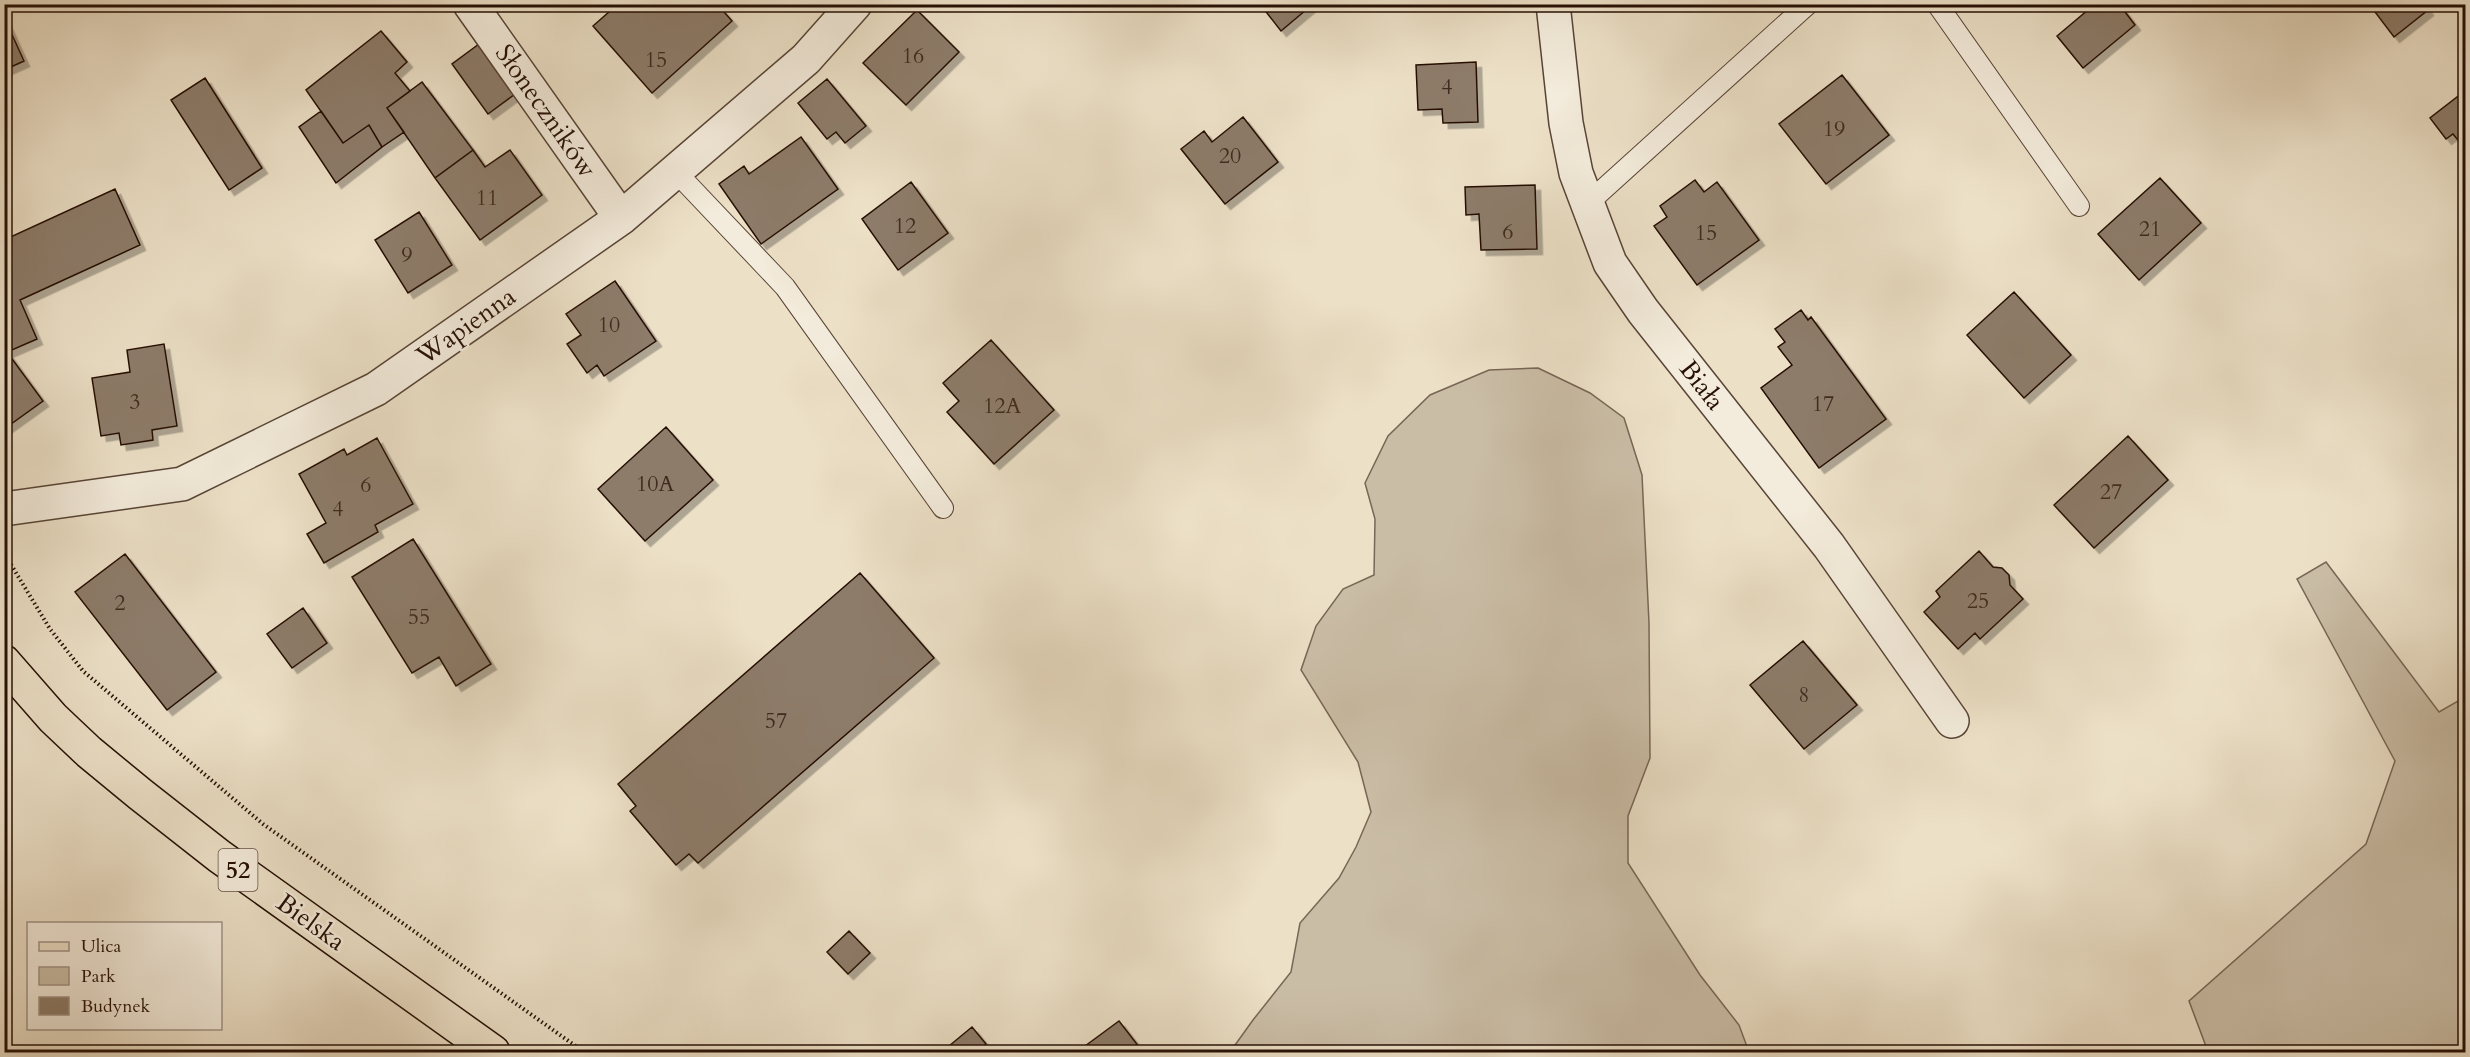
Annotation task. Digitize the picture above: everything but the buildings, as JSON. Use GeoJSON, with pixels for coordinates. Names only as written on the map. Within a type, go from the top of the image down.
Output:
{"type":"FeatureCollection","features":[{"type":"Feature","properties":{"kind":"main road","name":"Bielska"},"geometry":{"type":"LineString","coordinates":[[4,662],[53,718],[89,753],[140,794],[219,856],[493,1053]]}},
{"type":"Feature","properties":{"kind":"street","name":"Słoneczników"},"geometry":{"type":"LineString","coordinates":[[470,4],[621,218]]}},
{"type":"Feature","properties":{"kind":"street","name":"Wapienna"},"geometry":{"type":"LineString","coordinates":[[4,509],[182,484],[376,389],[621,218],[806,58],[855,4]]}},
{"type":"Feature","properties":{"kind":"street","name":"Biała"},"geometry":{"type":"LineString","coordinates":[[1553,4],[1566,123],[1576,173],[1610,263],[1643,311],[1829,546],[1952,721]]}},
{"type":"Feature","properties":{"kind":"lane"},"geometry":{"type":"LineString","coordinates":[[1587,204],[1808,4]]}},
{"type":"Feature","properties":{"kind":"lane"},"geometry":{"type":"LineString","coordinates":[[1937,4],[2079,206]]}},
{"type":"Feature","properties":{"kind":"lane"},"geometry":{"type":"LineString","coordinates":[[675,171],[785,287],[943,508]]}},
{"type":"Feature","properties":{"kind":"path"},"geometry":{"type":"LineString","coordinates":[[4,553],[50,630],[83,671],[263,824],[584,1053]]}},
{"type":"Feature","properties":{"kind":"green space"},"geometry":{"type":"Polygon","coordinates":[[[1538,368],[1590,393],[1624,418],[1642,475],[1649,623],[1650,758],[1628,816],[1628,863],[1700,975],[1739,1025],[1749,1052],[1230,1052],[1291,972],[1300,923],[1339,878],[1371,812],[1358,762],[1301,670],[1316,626],[1343,589],[1374,575],[1375,519],[1365,483],[1388,436],[1430,395],[1489,370],[1538,368]]]}},
{"type":"Feature","properties":{"kind":"green space"},"geometry":{"type":"Polygon","coordinates":[[[2326,562],[2439,712],[2465,697],[2465,1052],[2247,1052],[2207,1049],[2189,1001],[2366,844],[2395,761],[2297,579],[2326,562]]]}}]}
